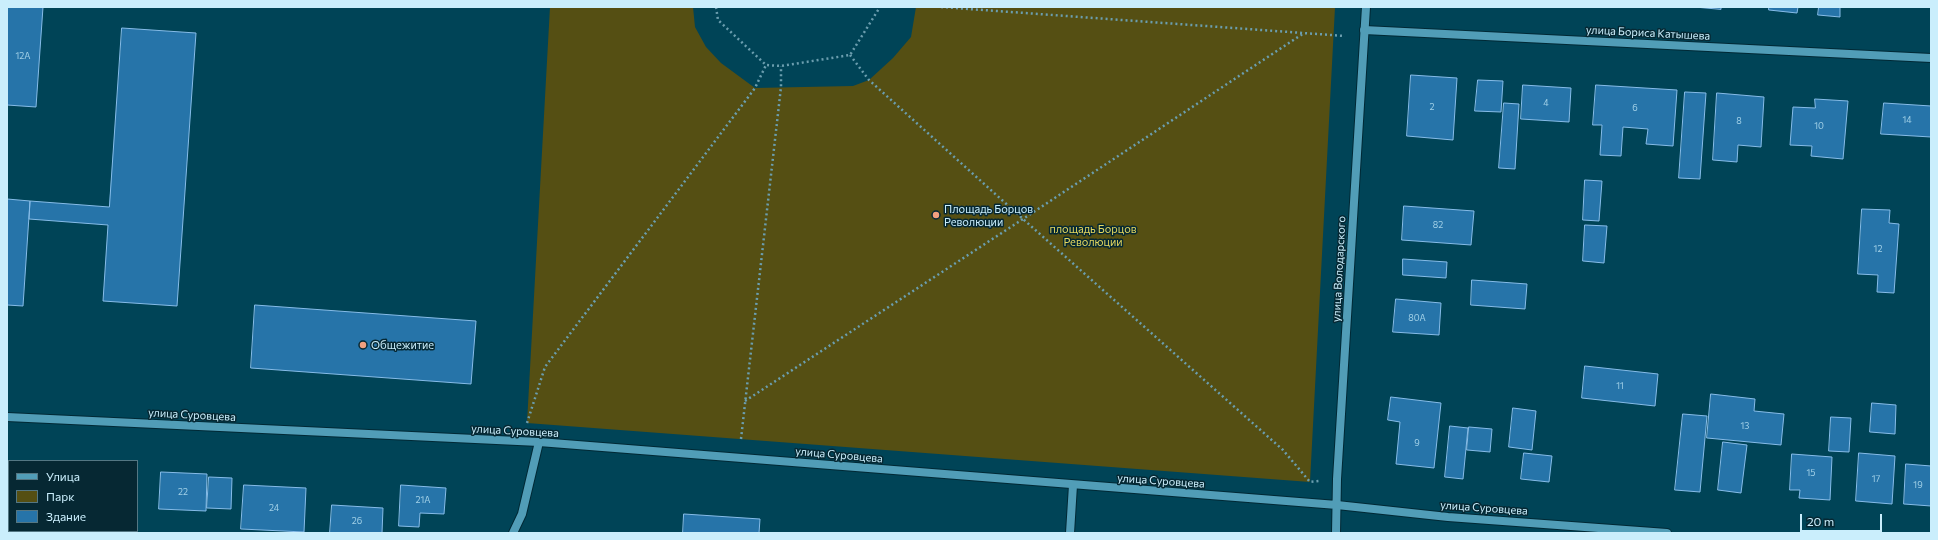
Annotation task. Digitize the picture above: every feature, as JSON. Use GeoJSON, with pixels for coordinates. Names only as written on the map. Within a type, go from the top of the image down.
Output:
{"type":"FeatureCollection","features":[{"type":"Feature","properties":{"kind":"street","name":"улица Володарского"},"geometry":{"type":"LineString","coordinates":[[1336,533],[1337,480],[1366,7]]}},
{"type":"Feature","properties":{"kind":"street","name":"улица Бориса Катышева"},"geometry":{"type":"LineString","coordinates":[[1364,34],[1931,58]]}},
{"type":"Feature","properties":{"kind":"street","name":"улица Суровцева"},"geometry":{"type":"LineString","coordinates":[[7,417],[539,442],[1337,505],[1448,517],[1667,533]]}},
{"type":"Feature","properties":{"kind":"street"},"geometry":{"type":"LineString","coordinates":[[512,533],[522,514],[539,442]]}},
{"type":"Feature","properties":{"kind":"street"},"geometry":{"type":"LineString","coordinates":[[1070,533],[1073,485]]}},
{"type":"Feature","properties":{"kind":"path"},"geometry":{"type":"LineString","coordinates":[[716,7],[718,20],[766,65],[781,66],[850,54],[880,7]]}},
{"type":"Feature","properties":{"kind":"path"},"geometry":{"type":"LineString","coordinates":[[941,7],[1304,33],[1364,34]]}},
{"type":"Feature","properties":{"kind":"path"},"geometry":{"type":"LineString","coordinates":[[745,401],[1023,220],[1304,33]]}},
{"type":"Feature","properties":{"kind":"path"},"geometry":{"type":"LineString","coordinates":[[850,54],[869,80],[1023,220],[1283,450],[1310,482],[1337,480]]}},
{"type":"Feature","properties":{"kind":"path"},"geometry":{"type":"LineString","coordinates":[[527,423],[545,367],[755,88],[766,65]]}},
{"type":"Feature","properties":{"kind":"path"},"geometry":{"type":"LineString","coordinates":[[742,439],[745,401],[781,87],[781,66]]}},
{"type":"Feature","properties":{"kind":"green space","name":"площадь Борцов Революции"},"geometry":{"type":"Polygon","coordinates":[[[550,7],[693,7],[695,27],[706,47],[721,63],[755,88],[853,86],[869,80],[893,58],[911,37],[916,7],[1335,7],[1310,482],[527,423],[550,7]]]}},
{"type":"Feature","properties":{"kind":"building"},"geometry":{"type":"Polygon","coordinates":[[[7,7],[43,7],[36,107],[7,105],[7,7]]]}},
{"type":"Feature","properties":{"kind":"building"},"geometry":{"type":"Polygon","coordinates":[[[1695,7],[1721,7],[1721,9],[1695,7]]]}},
{"type":"Feature","properties":{"kind":"building"},"geometry":{"type":"Polygon","coordinates":[[[1769,7],[1798,7],[1797,13],[1769,10],[1769,7]]]}},
{"type":"Feature","properties":{"kind":"building"},"geometry":{"type":"Polygon","coordinates":[[[1819,7],[1840,7],[1840,17],[1818,15],[1819,7]]]}},
{"type":"Feature","properties":{"kind":"building"},"geometry":{"type":"Polygon","coordinates":[[[122,28],[196,33],[177,306],[103,301],[108,225],[29,219],[30,201],[109,207],[122,28]]]}},
{"type":"Feature","properties":{"kind":"building"},"geometry":{"type":"Polygon","coordinates":[[[1411,75],[1457,78],[1453,140],[1407,136],[1411,75]]]}},
{"type":"Feature","properties":{"kind":"building"},"geometry":{"type":"Polygon","coordinates":[[[1478,80],[1503,81],[1501,112],[1475,111],[1478,80]]]}},
{"type":"Feature","properties":{"kind":"building"},"geometry":{"type":"Polygon","coordinates":[[[1523,85],[1571,88],[1569,122],[1521,119],[1523,85]]]}},
{"type":"Feature","properties":{"kind":"building"},"geometry":{"type":"Polygon","coordinates":[[[1596,85],[1677,90],[1673,146],[1646,144],[1648,129],[1623,127],[1621,156],[1600,155],[1602,125],[1593,125],[1596,85]]]}},
{"type":"Feature","properties":{"kind":"building"},"geometry":{"type":"Polygon","coordinates":[[[1685,92],[1706,93],[1700,179],[1679,178],[1685,92]]]}},
{"type":"Feature","properties":{"kind":"building"},"geometry":{"type":"Polygon","coordinates":[[[1717,93],[1764,97],[1761,147],[1738,145],[1737,162],[1713,160],[1717,93]]]}},
{"type":"Feature","properties":{"kind":"building"},"geometry":{"type":"Polygon","coordinates":[[[1815,99],[1848,101],[1843,159],[1811,156],[1812,146],[1790,145],[1793,107],[1815,108],[1815,99]]]}},
{"type":"Feature","properties":{"kind":"building"},"geometry":{"type":"Polygon","coordinates":[[[1504,103],[1519,104],[1515,169],[1499,168],[1504,103]]]}},
{"type":"Feature","properties":{"kind":"building"},"geometry":{"type":"Polygon","coordinates":[[[1884,103],[1931,106],[1931,137],[1881,134],[1884,103]]]}},
{"type":"Feature","properties":{"kind":"building"},"geometry":{"type":"Polygon","coordinates":[[[1585,180],[1602,181],[1599,221],[1583,220],[1585,180]]]}},
{"type":"Feature","properties":{"kind":"building"},"geometry":{"type":"Polygon","coordinates":[[[7,199],[30,201],[23,306],[7,305],[7,199]]]}},
{"type":"Feature","properties":{"kind":"building"},"geometry":{"type":"Polygon","coordinates":[[[1404,206],[1474,211],[1471,245],[1402,240],[1404,206]]]}},
{"type":"Feature","properties":{"kind":"building"},"geometry":{"type":"Polygon","coordinates":[[[1862,209],[1890,210],[1889,223],[1899,224],[1894,293],[1877,292],[1878,275],[1858,274],[1862,209]]]}},
{"type":"Feature","properties":{"kind":"building"},"geometry":{"type":"Polygon","coordinates":[[[1585,225],[1607,226],[1604,263],[1583,261],[1585,225]]]}},
{"type":"Feature","properties":{"kind":"building"},"geometry":{"type":"Polygon","coordinates":[[[1403,259],[1447,262],[1446,278],[1403,275],[1403,259]]]}},
{"type":"Feature","properties":{"kind":"building"},"geometry":{"type":"Polygon","coordinates":[[[1472,280],[1527,284],[1525,309],[1471,305],[1472,280]]]}},
{"type":"Feature","properties":{"kind":"building"},"geometry":{"type":"Polygon","coordinates":[[[1396,299],[1441,303],[1439,335],[1393,332],[1396,299]]]}},
{"type":"Feature","properties":{"kind":"building","name":"Общежитие"},"geometry":{"type":"Polygon","coordinates":[[[255,305],[476,321],[471,384],[251,368],[255,305]]]}},
{"type":"Feature","properties":{"kind":"building"},"geometry":{"type":"Polygon","coordinates":[[[1585,366],[1658,374],[1655,406],[1582,398],[1585,366]]]}},
{"type":"Feature","properties":{"kind":"building"},"geometry":{"type":"Polygon","coordinates":[[[1711,394],[1755,399],[1754,411],[1784,414],[1781,445],[1707,438],[1711,394]]]}},
{"type":"Feature","properties":{"kind":"building"},"geometry":{"type":"Polygon","coordinates":[[[1391,397],[1441,403],[1434,468],[1396,464],[1400,422],[1388,420],[1391,397]]]}},
{"type":"Feature","properties":{"kind":"building"},"geometry":{"type":"Polygon","coordinates":[[[1872,403],[1896,405],[1895,434],[1870,432],[1872,403]]]}},
{"type":"Feature","properties":{"kind":"building"},"geometry":{"type":"Polygon","coordinates":[[[1513,408],[1536,411],[1532,450],[1509,447],[1513,408]]]}},
{"type":"Feature","properties":{"kind":"building"},"geometry":{"type":"Polygon","coordinates":[[[1683,414],[1707,416],[1700,492],[1675,490],[1683,414]]]}},
{"type":"Feature","properties":{"kind":"building"},"geometry":{"type":"Polygon","coordinates":[[[1831,417],[1851,418],[1849,452],[1829,451],[1831,417]]]}},
{"type":"Feature","properties":{"kind":"building"},"geometry":{"type":"Polygon","coordinates":[[[1450,426],[1468,428],[1463,479],[1445,477],[1450,426]]]}},
{"type":"Feature","properties":{"kind":"building"},"geometry":{"type":"Polygon","coordinates":[[[1469,427],[1492,429],[1490,452],[1467,450],[1469,427]]]}},
{"type":"Feature","properties":{"kind":"building"},"geometry":{"type":"Polygon","coordinates":[[[1723,442],[1747,445],[1741,493],[1718,490],[1723,442]]]}},
{"type":"Feature","properties":{"kind":"building"},"geometry":{"type":"Polygon","coordinates":[[[1524,453],[1552,456],[1549,482],[1521,479],[1524,453]]]}},
{"type":"Feature","properties":{"kind":"building"},"geometry":{"type":"Polygon","coordinates":[[[1859,453],[1895,456],[1892,504],[1856,501],[1859,453]]]}},
{"type":"Feature","properties":{"kind":"building"},"geometry":{"type":"Polygon","coordinates":[[[1792,454],[1832,457],[1830,500],[1799,498],[1800,490],[1790,490],[1792,454]]]}},
{"type":"Feature","properties":{"kind":"building"},"geometry":{"type":"Polygon","coordinates":[[[1906,464],[1931,466],[1931,506],[1904,504],[1906,464]]]}},
{"type":"Feature","properties":{"kind":"building"},"geometry":{"type":"Polygon","coordinates":[[[161,472],[207,474],[206,511],[159,509],[161,472]]]}},
{"type":"Feature","properties":{"kind":"building"},"geometry":{"type":"Polygon","coordinates":[[[209,477],[232,478],[231,509],[207,508],[209,477]]]}},
{"type":"Feature","properties":{"kind":"building"},"geometry":{"type":"Polygon","coordinates":[[[7,478],[8,478],[8,511],[7,478]]]}},
{"type":"Feature","properties":{"kind":"building"},"geometry":{"type":"Polygon","coordinates":[[[244,485],[306,488],[304,532],[241,529],[244,485]]]}},
{"type":"Feature","properties":{"kind":"building"},"geometry":{"type":"Polygon","coordinates":[[[401,485],[446,488],[444,514],[420,513],[419,527],[399,526],[401,485]]]}},
{"type":"Feature","properties":{"kind":"building"},"geometry":{"type":"Polygon","coordinates":[[[332,505],[383,508],[382,533],[330,533],[332,505]]]}},
{"type":"Feature","properties":{"kind":"building"},"geometry":{"type":"Polygon","coordinates":[[[684,514],[760,519],[759,533],[683,533],[684,514]]]}},
{"type":"Feature","properties":{"kind":"building"},"geometry":{"type":"Polygon","coordinates":[[[90,532],[128,532],[128,533],[90,532]]]}},
{"type":"Feature","properties":{"kind":"place","name":"Площадь Борцов Революции"},"geometry":{"type":"Point","coordinates":[936,215]}},
{"type":"Feature","properties":{"kind":"place","name":"Общежитие"},"geometry":{"type":"Point","coordinates":[363,345]}}]}
